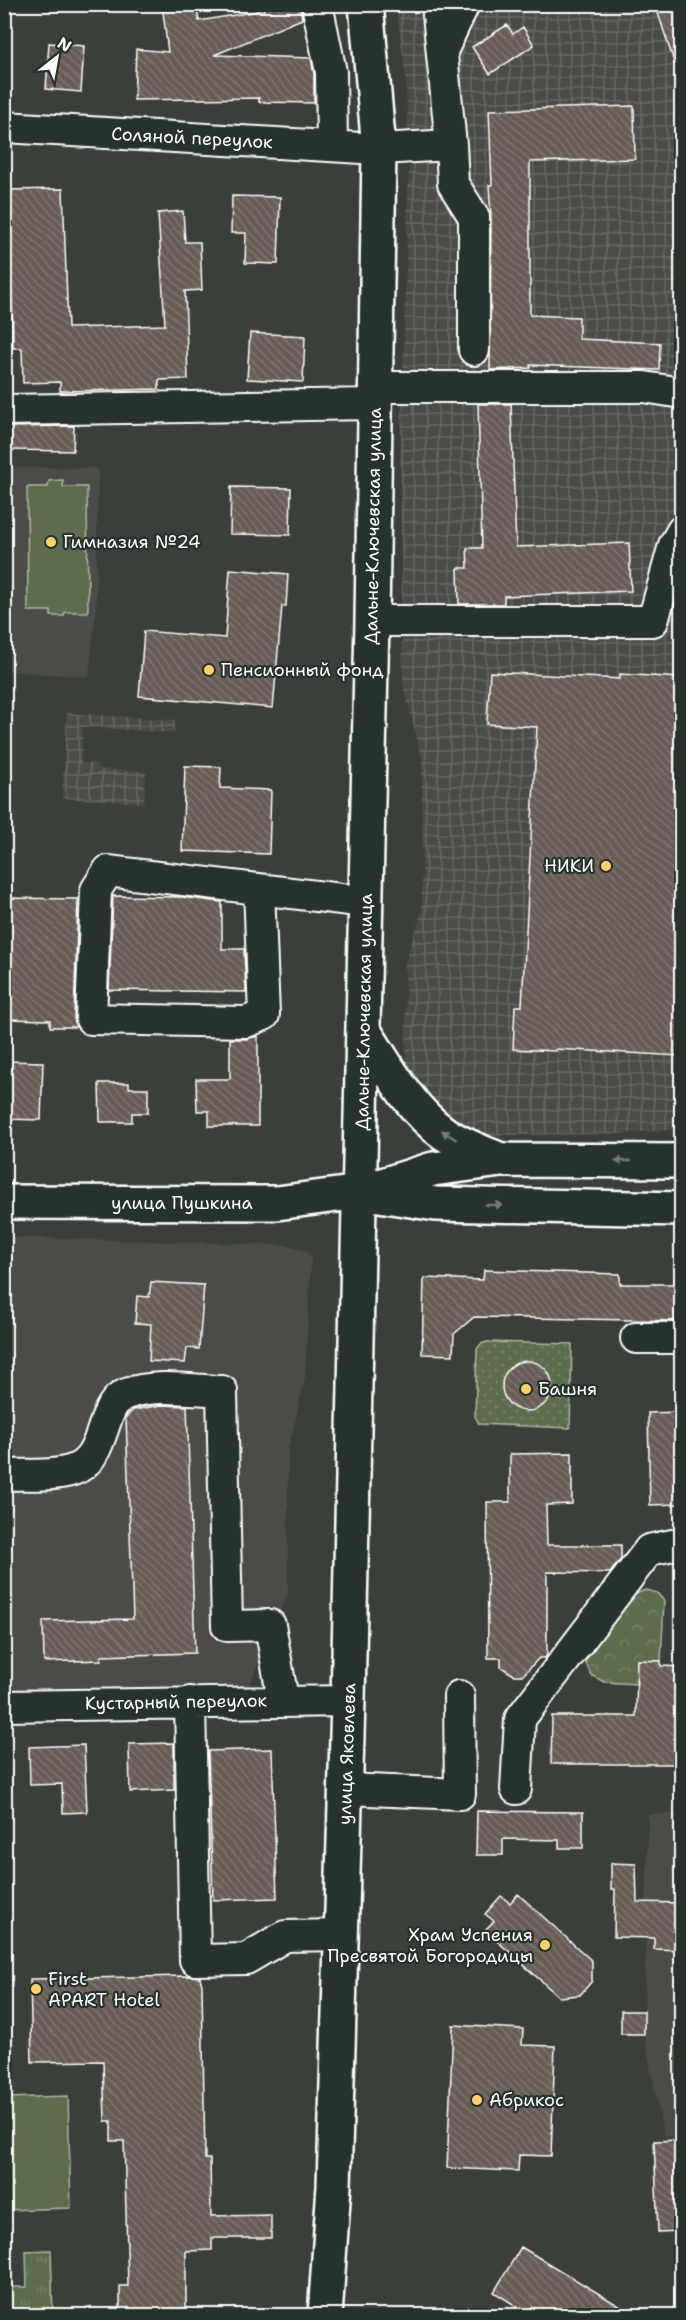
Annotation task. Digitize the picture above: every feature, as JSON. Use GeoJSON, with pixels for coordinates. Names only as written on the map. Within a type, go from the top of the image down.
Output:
{"type":"FeatureCollection","features":[{"type":"Feature","properties":{"kind":"main road","name":"Дальне-Ключевская улица"},"geometry":{"type":"LineString","coordinates":[[360,1192],[379,149],[366,4]]}},
{"type":"Feature","properties":{"kind":"main road"},"geometry":{"type":"LineString","coordinates":[[364,1031],[411,1101],[436,1126],[462,1143],[501,1160]]}},
{"type":"Feature","properties":{"kind":"main road","name":"улица Пушкина"},"geometry":{"type":"LineString","coordinates":[[4,1202],[277,1203],[360,1192],[434,1168],[501,1160],[681,1161]]}},
{"type":"Feature","properties":{"kind":"main road","name":"улица Пушкина"},"geometry":{"type":"LineString","coordinates":[[360,1192],[436,1204],[681,1209]]}},
{"type":"Feature","properties":{"kind":"main road","name":"улица Яковлева"},"geometry":{"type":"LineString","coordinates":[[325,2316],[334,2186],[360,1192]]}},
{"type":"Feature","properties":{"kind":"street"},"geometry":{"type":"LineString","coordinates":[[317,4],[331,72],[332,146]]}},
{"type":"Feature","properties":{"kind":"street"},"geometry":{"type":"LineString","coordinates":[[437,4],[453,184],[474,217],[474,350]]}},
{"type":"Feature","properties":{"kind":"street"},"geometry":{"type":"LineString","coordinates":[[442,52],[464,4]]}},
{"type":"Feature","properties":{"kind":"street","name":"Соляной переулок"},"geometry":{"type":"LineString","coordinates":[[4,127],[379,149],[451,145]]}},
{"type":"Feature","properties":{"kind":"street"},"geometry":{"type":"LineString","coordinates":[[4,410],[644,387],[681,393]]}},
{"type":"Feature","properties":{"kind":"street"},"geometry":{"type":"LineString","coordinates":[[372,621],[653,621],[674,545],[681,531]]}},
{"type":"Feature","properties":{"kind":"street"},"geometry":{"type":"LineString","coordinates":[[259,889],[264,1015],[246,1022],[92,1019],[96,890],[108,871],[259,889],[366,902]]}},
{"type":"Feature","properties":{"kind":"street"},"geometry":{"type":"LineString","coordinates":[[636,1338],[681,1338]]}},
{"type":"Feature","properties":{"kind":"street"},"geometry":{"type":"LineString","coordinates":[[4,1475],[74,1470],[94,1452],[116,1400],[127,1394],[153,1389],[222,1391],[227,1626],[270,1625],[283,1700]]}},
{"type":"Feature","properties":{"kind":"street"},"geometry":{"type":"LineString","coordinates":[[516,1789],[520,1719],[649,1550],[681,1543]]}},
{"type":"Feature","properties":{"kind":"street"},"geometry":{"type":"LineString","coordinates":[[346,1789],[460,1794],[459,1696]]}},
{"type":"Feature","properties":{"kind":"street","name":"Кустарный переулок"},"geometry":{"type":"LineString","coordinates":[[4,1706],[283,1700],[348,1701]]}},
{"type":"Feature","properties":{"kind":"street"},"geometry":{"type":"LineString","coordinates":[[190,1702],[195,1960],[246,1959],[285,1936],[341,1935]]}},
{"type":"Feature","properties":{"kind":"shaded area"},"geometry":{"type":"Polygon","coordinates":[[[396,5],[681,5],[681,1129],[617,1134],[488,1135],[472,1133],[435,1110],[412,1077],[406,1060],[405,962],[422,911],[422,759],[403,684],[400,473],[409,164],[406,79],[396,5]]]}},
{"type":"Feature","properties":{"kind":"shaded area","name":"Гимназия №24"},"geometry":{"type":"Polygon","coordinates":[[[18,467],[98,468],[96,611],[89,677],[5,671],[4,472],[18,467]]]}},
{"type":"Feature","properties":{"kind":"shaded area"},"geometry":{"type":"Polygon","coordinates":[[[67,713],[175,720],[174,733],[83,727],[81,763],[98,764],[98,769],[146,772],[144,803],[62,798],[67,713]]]}},
{"type":"Feature","properties":{"kind":"shaded area"},"geometry":{"type":"Polygon","coordinates":[[[5,1237],[289,1245],[306,1251],[311,1257],[305,1378],[288,1451],[288,1593],[249,1686],[5,1692],[5,1237]]]}},
{"type":"Feature","properties":{"kind":"shaded area"},"geometry":{"type":"Polygon","coordinates":[[[648,1814],[681,1814],[681,2136],[664,2137],[644,2034],[648,1814]]]}},
{"type":"Feature","properties":{"kind":"green space"},"geometry":{"type":"Polygon","coordinates":[[[63,480],[63,487],[87,487],[88,612],[65,612],[64,616],[51,616],[51,611],[28,611],[27,487],[48,487],[49,481],[63,480]]]}},
{"type":"Feature","properties":{"kind":"green space"},"geometry":{"type":"Polygon","coordinates":[[[487,1342],[572,1344],[570,1428],[479,1424],[475,1416],[477,1349],[481,1344],[487,1342]]]}},
{"type":"Feature","properties":{"kind":"green space"},"geometry":{"type":"Polygon","coordinates":[[[646,1590],[657,1593],[664,1601],[661,1661],[637,1661],[636,1684],[604,1682],[591,1675],[585,1661],[602,1630],[619,1609],[637,1594],[646,1590]]]}},
{"type":"Feature","properties":{"kind":"green space"},"geometry":{"type":"Polygon","coordinates":[[[68,2096],[71,2208],[6,2210],[5,2098],[68,2096]]]}},
{"type":"Feature","properties":{"kind":"green space"},"geometry":{"type":"Polygon","coordinates":[[[51,2250],[53,2315],[5,2315],[5,2287],[27,2287],[26,2251],[51,2250]]]}},
{"type":"Feature","properties":{"kind":"building"},"geometry":{"type":"Polygon","coordinates":[[[162,4],[196,4],[199,21],[264,10],[262,4],[300,4],[302,19],[214,55],[311,58],[314,74],[314,103],[259,102],[259,98],[134,100],[136,49],[168,52],[162,4]]]}},
{"type":"Feature","properties":{"kind":"building"},"geometry":{"type":"Polygon","coordinates":[[[655,4],[681,4],[681,73],[678,74],[655,4]]]}},
{"type":"Feature","properties":{"kind":"building"},"geometry":{"type":"Polygon","coordinates":[[[507,25],[513,34],[523,27],[534,45],[490,74],[472,47],[507,25]]]}},
{"type":"Feature","properties":{"kind":"building"},"geometry":{"type":"Polygon","coordinates":[[[49,43],[84,46],[81,92],[46,89],[49,43]]]}},
{"type":"Feature","properties":{"kind":"building"},"geometry":{"type":"Polygon","coordinates":[[[634,106],[635,159],[530,162],[530,315],[579,317],[579,339],[660,343],[659,370],[530,365],[531,368],[490,370],[491,217],[489,185],[492,185],[489,110],[634,106]]]}},
{"type":"Feature","properties":{"kind":"building"},"geometry":{"type":"Polygon","coordinates":[[[63,189],[68,328],[165,325],[158,213],[183,211],[185,242],[200,242],[202,290],[185,291],[188,379],[159,380],[159,389],[121,390],[60,391],[60,382],[23,383],[22,348],[13,348],[12,298],[4,298],[4,190],[63,189]]]}},
{"type":"Feature","properties":{"kind":"building"},"geometry":{"type":"Polygon","coordinates":[[[232,196],[280,197],[278,264],[245,263],[246,233],[231,233],[232,196]]]}},
{"type":"Feature","properties":{"kind":"building"},"geometry":{"type":"Polygon","coordinates":[[[250,333],[305,336],[303,382],[247,379],[250,333]]]}},
{"type":"Feature","properties":{"kind":"building"},"geometry":{"type":"Polygon","coordinates":[[[478,404],[511,404],[516,547],[629,543],[631,591],[504,596],[504,604],[459,604],[458,568],[468,568],[467,548],[482,548],[478,404]]]}},
{"type":"Feature","properties":{"kind":"building"},"geometry":{"type":"Polygon","coordinates":[[[74,426],[73,451],[8,450],[8,427],[74,426]]]}},
{"type":"Feature","properties":{"kind":"building"},"geometry":{"type":"Polygon","coordinates":[[[231,487],[291,488],[290,535],[230,534],[231,487]]]}},
{"type":"Feature","properties":{"kind":"building","name":"Пенсионный фонд"},"geometry":{"type":"Polygon","coordinates":[[[230,569],[288,574],[286,606],[282,606],[273,708],[139,696],[144,631],[225,638],[230,569]]]}},
{"type":"Feature","properties":{"kind":"building","name":"НИКИ"},"geometry":{"type":"Polygon","coordinates":[[[490,672],[620,679],[620,674],[681,678],[681,1056],[513,1049],[515,1006],[522,1006],[537,727],[487,724],[490,672]]]}},
{"type":"Feature","properties":{"kind":"building"},"geometry":{"type":"Polygon","coordinates":[[[185,766],[221,767],[220,788],[271,790],[269,854],[182,851],[185,766]]]}},
{"type":"Feature","properties":{"kind":"building"},"geometry":{"type":"Polygon","coordinates":[[[113,896],[181,897],[222,902],[222,949],[244,949],[246,992],[109,990],[113,896]]]}},
{"type":"Feature","properties":{"kind":"building"},"geometry":{"type":"Polygon","coordinates":[[[4,898],[78,899],[74,1018],[76,1027],[50,1027],[50,1020],[4,1019],[4,898]]]}},
{"type":"Feature","properties":{"kind":"building"},"geometry":{"type":"Polygon","coordinates":[[[258,1036],[258,1126],[209,1126],[209,1111],[197,1111],[196,1079],[230,1079],[230,1039],[258,1036]]]}},
{"type":"Feature","properties":{"kind":"building"},"geometry":{"type":"Polygon","coordinates":[[[4,1061],[43,1062],[41,1120],[4,1119],[4,1061]]]}},
{"type":"Feature","properties":{"kind":"building"},"geometry":{"type":"Polygon","coordinates":[[[99,1083],[129,1083],[129,1088],[148,1088],[148,1113],[132,1113],[132,1122],[100,1122],[99,1083]]]}},
{"type":"Feature","properties":{"kind":"building"},"geometry":{"type":"Polygon","coordinates":[[[484,1270],[620,1274],[620,1284],[681,1284],[681,1321],[474,1317],[454,1334],[453,1355],[422,1354],[424,1278],[483,1280],[484,1270]]]}},
{"type":"Feature","properties":{"kind":"building"},"geometry":{"type":"Polygon","coordinates":[[[151,1282],[204,1285],[199,1349],[187,1348],[185,1363],[149,1361],[151,1324],[135,1323],[137,1296],[149,1297],[151,1282]]]}},
{"type":"Feature","properties":{"kind":"building","name":"Башня"},"geometry":{"type":"Polygon","coordinates":[[[527,1361],[545,1368],[552,1386],[545,1404],[527,1411],[509,1404],[502,1386],[509,1368],[527,1361]]]}},
{"type":"Feature","properties":{"kind":"building"},"geometry":{"type":"Polygon","coordinates":[[[162,1405],[187,1406],[195,1653],[101,1656],[101,1660],[44,1662],[43,1621],[133,1619],[126,1417],[133,1410],[162,1405]]]}},
{"type":"Feature","properties":{"kind":"building"},"geometry":{"type":"Polygon","coordinates":[[[681,1412],[681,1504],[650,1505],[648,1413],[681,1412]]]}},
{"type":"Feature","properties":{"kind":"building"},"geometry":{"type":"Polygon","coordinates":[[[572,1453],[572,1504],[546,1505],[547,1545],[621,1545],[621,1559],[610,1573],[547,1572],[547,1655],[545,1658],[539,1658],[523,1675],[514,1675],[501,1667],[501,1658],[488,1658],[487,1502],[510,1502],[510,1454],[572,1453]]]}},
{"type":"Feature","properties":{"kind":"building"},"geometry":{"type":"Polygon","coordinates":[[[637,1660],[661,1661],[661,1666],[681,1667],[681,1764],[551,1764],[552,1716],[636,1716],[637,1660]]]}},
{"type":"Feature","properties":{"kind":"building"},"geometry":{"type":"Polygon","coordinates":[[[174,1743],[174,1790],[130,1792],[129,1744],[174,1743]]]}},
{"type":"Feature","properties":{"kind":"building"},"geometry":{"type":"Polygon","coordinates":[[[84,1745],[87,1812],[63,1813],[62,1784],[30,1785],[29,1747],[84,1745]]]}},
{"type":"Feature","properties":{"kind":"building"},"geometry":{"type":"Polygon","coordinates":[[[272,1749],[277,1898],[213,1900],[208,1751],[272,1749]]]}},
{"type":"Feature","properties":{"kind":"building"},"geometry":{"type":"Polygon","coordinates":[[[477,1811],[583,1812],[583,1848],[559,1848],[559,1840],[503,1839],[503,1855],[476,1855],[477,1811]]]}},
{"type":"Feature","properties":{"kind":"building"},"geometry":{"type":"Polygon","coordinates":[[[611,1863],[636,1864],[637,1902],[681,1903],[681,1950],[654,1949],[654,1938],[614,1937],[615,1889],[611,1889],[611,1863]]]}},
{"type":"Feature","properties":{"kind":"building","name":"Храм Успения Пресвятой Богородицы"},"geometry":{"type":"Polygon","coordinates":[[[518,1894],[592,1961],[592,1981],[580,1995],[559,1997],[485,1930],[494,1921],[485,1914],[501,1896],[510,1903],[518,1894]]]}},
{"type":"Feature","properties":{"kind":"building"},"geometry":{"type":"Polygon","coordinates":[[[200,1977],[202,1985],[205,2159],[210,2159],[211,2216],[271,2215],[271,2238],[212,2238],[212,2250],[186,2251],[186,2316],[120,2316],[120,2286],[128,2286],[124,2141],[111,2141],[111,2121],[105,2121],[103,2061],[32,2062],[30,1979],[200,1977]]]}},
{"type":"Feature","properties":{"kind":"building"},"geometry":{"type":"Polygon","coordinates":[[[621,2011],[644,2011],[644,2034],[621,2034],[621,2011]]]}},
{"type":"Feature","properties":{"kind":"building","name":"Абрикос"},"geometry":{"type":"Polygon","coordinates":[[[453,2025],[523,2029],[522,2045],[555,2046],[551,2156],[519,2155],[518,2171],[447,2168],[453,2025]]]}},
{"type":"Feature","properties":{"kind":"building"},"geometry":{"type":"Polygon","coordinates":[[[681,2140],[681,2231],[658,2232],[654,2141],[681,2140]]]}},
{"type":"Feature","properties":{"kind":"building"},"geometry":{"type":"Polygon","coordinates":[[[521,2247],[636,2316],[532,2316],[494,2292],[521,2247]]]}},
{"type":"Feature","properties":{"kind":"place","name":"Гимназия №24"},"geometry":{"type":"Point","coordinates":[51,542]}},
{"type":"Feature","properties":{"kind":"place","name":"Пенсионный фонд"},"geometry":{"type":"Point","coordinates":[209,670]}},
{"type":"Feature","properties":{"kind":"place","name":"НИКИ"},"geometry":{"type":"Point","coordinates":[606,866]}},
{"type":"Feature","properties":{"kind":"place","name":"Башня"},"geometry":{"type":"Point","coordinates":[526,1389]}},
{"type":"Feature","properties":{"kind":"place","name":"Храм Успения Пресвятой Богородицы"},"geometry":{"type":"Point","coordinates":[545,1945]}},
{"type":"Feature","properties":{"kind":"place","name":"First APART Hotel"},"geometry":{"type":"Point","coordinates":[36,1989]}},
{"type":"Feature","properties":{"kind":"place","name":"Абрикос"},"geometry":{"type":"Point","coordinates":[477,2100]}}]}
